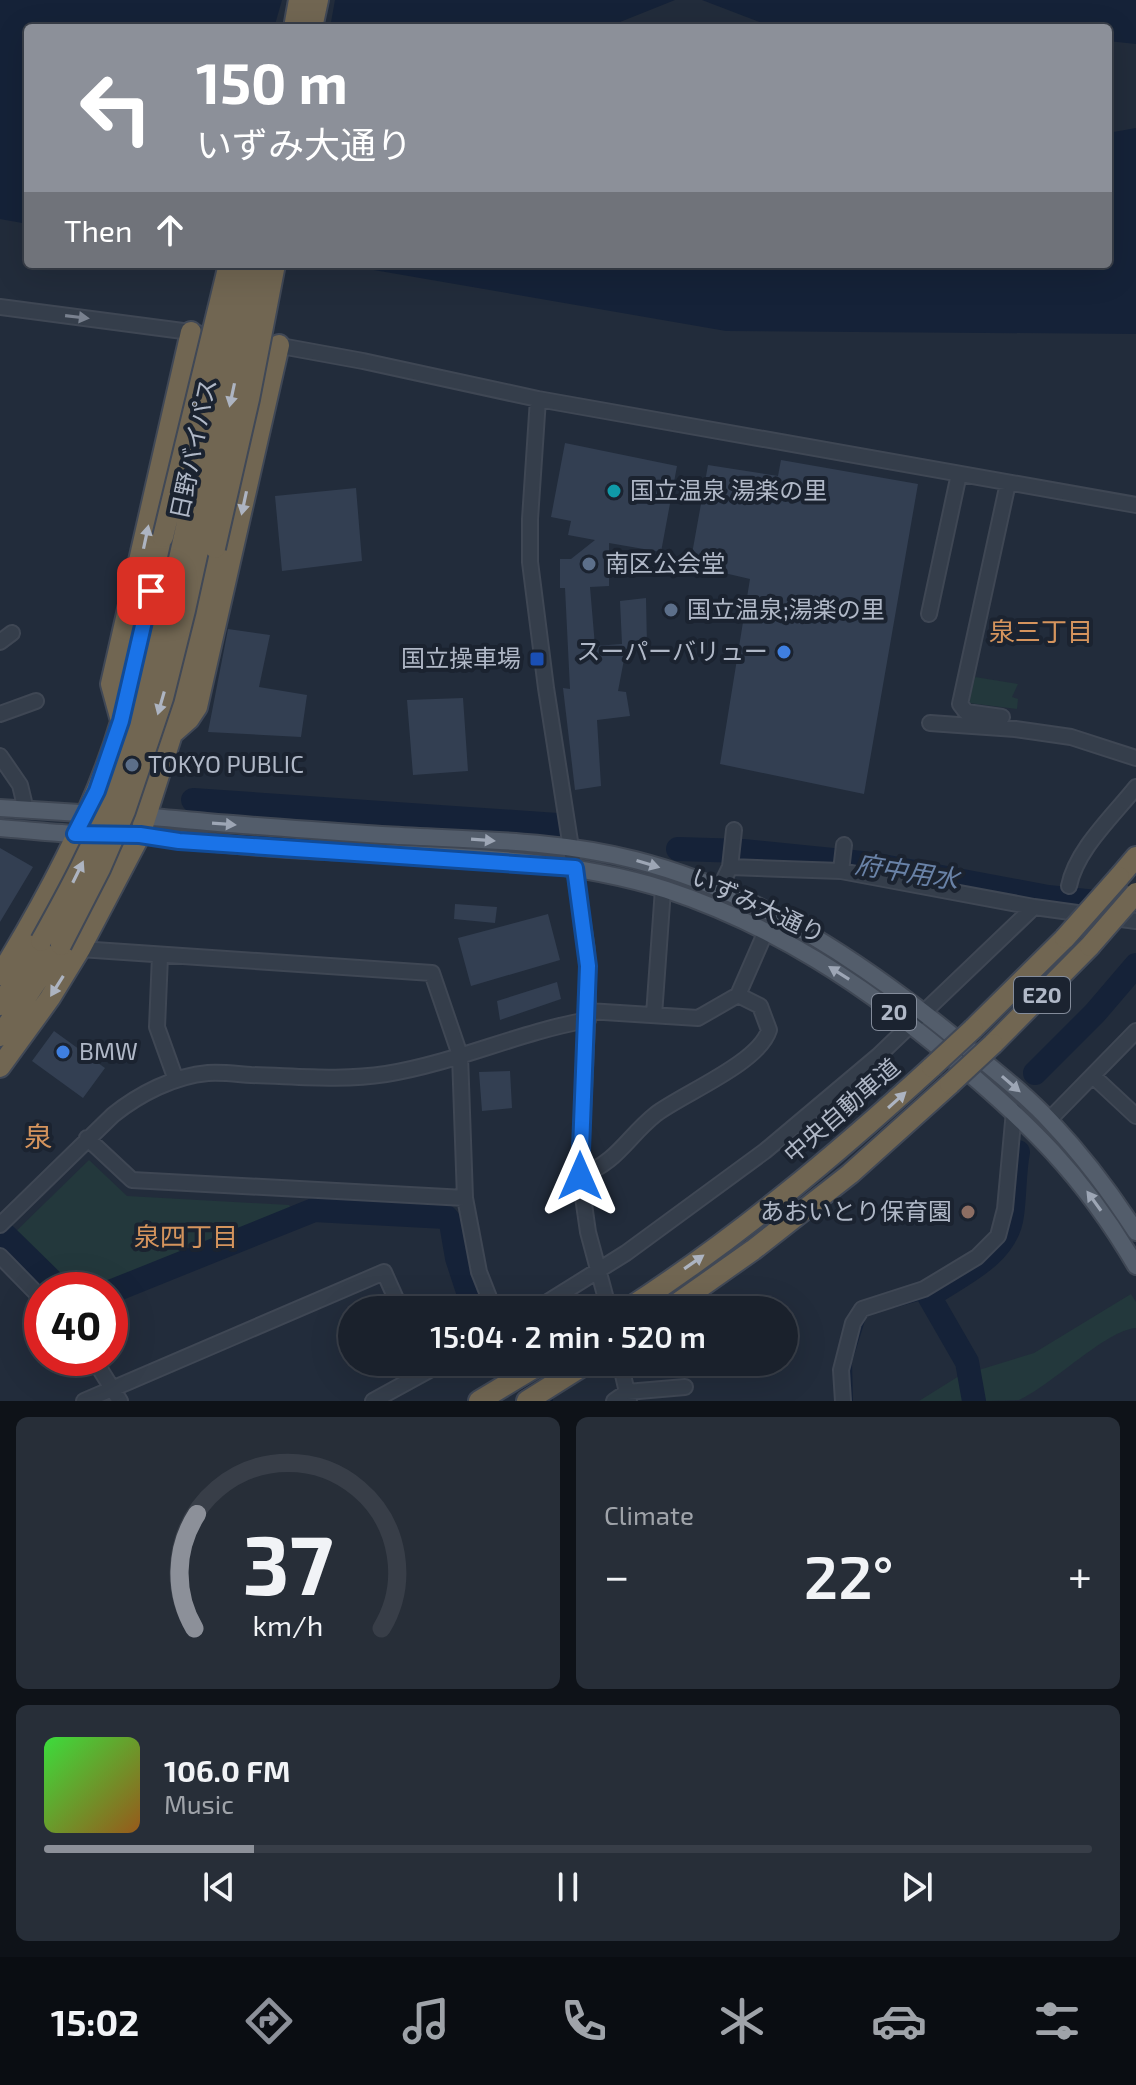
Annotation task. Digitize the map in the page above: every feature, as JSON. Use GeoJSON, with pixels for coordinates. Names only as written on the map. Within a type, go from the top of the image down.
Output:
{"type":"FeatureCollection","features":[{"type":"Feature","properties":{"kind":"highway"},"geometry":{"type":"LineString","coordinates":[[295,24],[299,0]]}},
{"type":"Feature","properties":{"kind":"highway"},"geometry":{"type":"LineString","coordinates":[[313,24],[318,0]]}},
{"type":"Feature","properties":{"kind":"highway"},"geometry":{"type":"LineString","coordinates":[[0,975],[97,791],[121,721],[228,268]]}},
{"type":"Feature","properties":{"kind":"highway","name":"日野バイパス"},"geometry":{"type":"LineString","coordinates":[[0,1005],[61,945],[76,876],[102,819],[150,678],[184,540],[241,268]]}},
{"type":"Feature","properties":{"kind":"highway","name":"日野バイパス"},"geometry":{"type":"LineString","coordinates":[[0,1036],[61,945],[100,869],[125,811],[163,698],[189,595],[260,268]]}},
{"type":"Feature","properties":{"kind":"highway"},"geometry":{"type":"LineString","coordinates":[[0,1067],[50,998],[61,945],[143,826],[172,734],[249,399],[274,268]]}},
{"type":"Feature","properties":{"kind":"highway"},"geometry":{"type":"LineString","coordinates":[[121,721],[111,684],[191,332]]}},
{"type":"Feature","properties":{"kind":"highway"},"geometry":{"type":"LineString","coordinates":[[172,734],[197,707],[279,345]]}},
{"type":"Feature","properties":{"kind":"highway","name":"中央自動車道"},"geometry":{"type":"LineString","coordinates":[[646,1296],[739,1231],[835,1156],[973,1029],[1065,938],[1136,857]]}},
{"type":"Feature","properties":{"kind":"highway","name":"E20"},"geometry":{"type":"LineString","coordinates":[[688,1296],[753,1250],[850,1174],[993,1044],[1090,946],[1136,893]]}},
{"type":"Feature","properties":{"kind":"highway"},"geometry":{"type":"LineString","coordinates":[[479,1401],[522,1376]]}},
{"type":"Feature","properties":{"kind":"highway"},"geometry":{"type":"LineString","coordinates":[[527,1401],[567,1376]]}},
{"type":"Feature","properties":{"kind":"main road","name":"20"},"geometry":{"type":"LineString","coordinates":[[0,808],[85,813],[143,826]]}},
{"type":"Feature","properties":{"kind":"main road","name":"いずみ大通り"},"geometry":{"type":"LineString","coordinates":[[143,826],[572,847],[636,860],[719,890],[770,914],[844,956],[924,1012],[1049,1120],[1097,1175],[1136,1232]]}},
{"type":"Feature","properties":{"kind":"main road","name":"いずみ大通り"},"geometry":{"type":"LineString","coordinates":[[143,826],[179,841],[575,868],[663,889],[766,931],[838,972],[912,1025],[1014,1111],[1084,1186],[1136,1266]]}},
{"type":"Feature","properties":{"kind":"main road","name":"20"},"geometry":{"type":"LineString","coordinates":[[0,828],[75,834],[143,826]]}},
{"type":"Feature","properties":{"kind":"street"},"geometry":{"type":"LineString","coordinates":[[0,307],[279,345],[538,399],[1136,505]]}},
{"type":"Feature","properties":{"kind":"street"},"geometry":{"type":"LineString","coordinates":[[538,399],[530,562],[588,966],[580,1176],[588,1232],[605,1296]]}},
{"type":"Feature","properties":{"kind":"street"},"geometry":{"type":"LineString","coordinates":[[929,614],[959,474]]}},
{"type":"Feature","properties":{"kind":"street"},"geometry":{"type":"LineString","coordinates":[[1002,717],[966,712],[960,704],[1008,483]]}},
{"type":"Feature","properties":{"kind":"street"},"geometry":{"type":"LineString","coordinates":[[0,714],[36,701]]}},
{"type":"Feature","properties":{"kind":"street"},"geometry":{"type":"LineString","coordinates":[[930,723],[1071,737],[1136,758]]}},
{"type":"Feature","properties":{"kind":"street"},"geometry":{"type":"LineString","coordinates":[[0,756],[20,785],[26,810]]}},
{"type":"Feature","properties":{"kind":"street"},"geometry":{"type":"LineString","coordinates":[[1069,886],[1072,871],[1080,857],[1136,787]]}},
{"type":"Feature","properties":{"kind":"street"},"geometry":{"type":"LineString","coordinates":[[719,890],[730,863],[734,833]]}},
{"type":"Feature","properties":{"kind":"street"},"geometry":{"type":"LineString","coordinates":[[730,863],[843,858],[1034,907],[1136,921]]}},
{"type":"Feature","properties":{"kind":"street"},"geometry":{"type":"LineString","coordinates":[[654,1015],[663,889]]}},
{"type":"Feature","properties":{"kind":"street"},"geometry":{"type":"LineString","coordinates":[[557,1296],[703,1199],[765,1151],[912,1025],[1034,907]]}},
{"type":"Feature","properties":{"kind":"street"},"geometry":{"type":"LineString","coordinates":[[0,1225],[87,1138],[131,1101],[176,1080],[207,1073],[329,1077],[386,1074],[460,1055],[588,1015],[698,1018],[738,995],[766,931]]}},
{"type":"Feature","properties":{"kind":"street"},"geometry":{"type":"LineString","coordinates":[[61,945],[160,956],[432,973],[460,1055],[465,1198],[479,1272],[488,1296]]}},
{"type":"Feature","properties":{"kind":"street"},"geometry":{"type":"LineString","coordinates":[[160,956],[157,1027],[176,1080]]}},
{"type":"Feature","properties":{"kind":"street"},"geometry":{"type":"LineString","coordinates":[[580,1176],[601,1168],[656,1114],[737,1066],[766,1037],[769,1030],[760,1006],[738,995]]}},
{"type":"Feature","properties":{"kind":"street"},"geometry":{"type":"LineString","coordinates":[[1049,1120],[1136,1031]]}},
{"type":"Feature","properties":{"kind":"street"},"geometry":{"type":"LineString","coordinates":[[1093,1076],[1136,1116]]}},
{"type":"Feature","properties":{"kind":"street"},"geometry":{"type":"LineString","coordinates":[[843,1401],[841,1370],[853,1323],[862,1309],[924,1289],[977,1257],[998,1236],[1005,1209],[1014,1111]]}},
{"type":"Feature","properties":{"kind":"street"},"geometry":{"type":"LineString","coordinates":[[87,1138],[132,1180],[465,1198]]}},
{"type":"Feature","properties":{"kind":"street"},"geometry":{"type":"LineString","coordinates":[[0,1256],[24,1281]]}},
{"type":"Feature","properties":{"kind":"street"},"geometry":{"type":"LineString","coordinates":[[84,1401],[116,1395],[384,1272],[395,1296]]}},
{"type":"Feature","properties":{"kind":"street"},"geometry":{"type":"LineString","coordinates":[[104,1376],[116,1395]]}},
{"type":"Feature","properties":{"kind":"street"},"geometry":{"type":"LineString","coordinates":[[373,1401],[411,1376]]}},
{"type":"Feature","properties":{"kind":"street"},"geometry":{"type":"LineString","coordinates":[[621,1376],[623,1398],[685,1387]]}},
{"type":"Feature","properties":{"kind":"green space"},"geometry":{"type":"Polygon","coordinates":[[[975,677],[1018,684],[1012,697],[1018,699],[1017,709],[969,703],[975,677]]]}},
{"type":"Feature","properties":{"kind":"green space"},"geometry":{"type":"Polygon","coordinates":[[[89,1160],[127,1196],[289,1205],[300,1222],[128,1295],[128,1272],[34,1272],[4,1243],[89,1160]]]}},
{"type":"Feature","properties":{"kind":"green space"},"geometry":{"type":"Polygon","coordinates":[[[1131,1294],[1136,1302],[1136,1328],[1110,1338],[1019,1400],[919,1401],[959,1376],[1034,1353],[1131,1294]]]}},
{"type":"Feature","properties":{"kind":"water"},"geometry":{"type":"Polygon","coordinates":[[[0,0],[675,0],[615,24],[24,24],[24,223],[0,219],[0,0]]]}},
{"type":"Feature","properties":{"kind":"water"},"geometry":{"type":"Polygon","coordinates":[[[702,0],[1136,0],[1136,44],[1112,41],[1112,24],[764,24],[702,0]]]}},
{"type":"Feature","properties":{"kind":"water"},"geometry":{"type":"Polygon","coordinates":[[[1136,128],[1136,334],[726,331],[362,268],[1112,268],[1112,132],[1136,128]]]}},
{"type":"Feature","properties":{"kind":"pier"},"geometry":{"type":"Polygon","coordinates":[[[282,0],[335,0],[331,24],[275,24],[282,0]]]}},
{"type":"Feature","properties":{"kind":"building"},"geometry":{"type":"Polygon","coordinates":[[[565,443],[677,466],[661,552],[609,543],[609,586],[590,587],[595,646],[622,644],[620,601],[646,598],[647,647],[626,649],[618,691],[626,692],[630,716],[597,720],[601,786],[575,790],[563,688],[570,689],[565,588],[560,588],[560,559],[571,559],[595,540],[568,535],[571,521],[551,517],[565,443]]]}},
{"type":"Feature","properties":{"kind":"building"},"geometry":{"type":"Polygon","coordinates":[[[781,460],[918,484],[864,794],[720,764],[750,579],[690,565],[708,465],[778,476],[781,460]]]}},
{"type":"Feature","properties":{"kind":"building"},"geometry":{"type":"Polygon","coordinates":[[[356,488],[362,561],[282,571],[275,496],[356,488]]]}},
{"type":"Feature","properties":{"kind":"building"},"geometry":{"type":"Polygon","coordinates":[[[228,629],[270,635],[259,687],[307,695],[301,737],[208,732],[228,629]]]}},
{"type":"Feature","properties":{"kind":"building"},"geometry":{"type":"Polygon","coordinates":[[[463,698],[468,771],[413,775],[407,700],[463,698]]]}},
{"type":"Feature","properties":{"kind":"building"},"geometry":{"type":"Polygon","coordinates":[[[0,848],[33,867],[0,922],[0,848]]]}},
{"type":"Feature","properties":{"kind":"building"},"geometry":{"type":"Polygon","coordinates":[[[455,904],[497,907],[495,923],[454,919],[455,904]]]}},
{"type":"Feature","properties":{"kind":"building"},"geometry":{"type":"Polygon","coordinates":[[[548,914],[560,960],[471,986],[458,938],[548,914]]]}},
{"type":"Feature","properties":{"kind":"building"},"geometry":{"type":"Polygon","coordinates":[[[557,982],[561,999],[500,1020],[497,1001],[557,982]]]}},
{"type":"Feature","properties":{"kind":"building"},"geometry":{"type":"Polygon","coordinates":[[[54,1031],[105,1068],[83,1098],[32,1061],[54,1031]]]}},
{"type":"Feature","properties":{"kind":"building"},"geometry":{"type":"Polygon","coordinates":[[[510,1071],[512,1108],[482,1111],[479,1072],[510,1071]]]}},
{"type":"Feature","properties":{"kind":"waterway"},"geometry":{"type":"LineString","coordinates":[[193,800],[557,825]]}},
{"type":"Feature","properties":{"kind":"waterway","name":"府中用水"},"geometry":{"type":"LineString","coordinates":[[678,849],[743,851],[872,864],[1048,897],[1136,906]]}},
{"type":"Feature","properties":{"kind":"waterway"},"geometry":{"type":"LineString","coordinates":[[1035,1073],[1095,1013],[1136,965]]}},
{"type":"Feature","properties":{"kind":"waterway"},"geometry":{"type":"LineString","coordinates":[[974,1401],[967,1362],[929,1296],[968,1272],[1001,1242],[1012,1215],[1018,1152]]}},
{"type":"Feature","properties":{"kind":"waterway"},"geometry":{"type":"LineString","coordinates":[[128,1285],[314,1210],[446,1217],[451,1223],[457,1258],[469,1296]]}},
{"type":"Feature","properties":{"kind":"waterway"},"geometry":{"type":"LineString","coordinates":[[6,1236],[43,1272]]}},
{"type":"Feature","properties":{"kind":"waterway"},"geometry":{"type":"LineString","coordinates":[[893,1306],[929,1296]]}},
{"type":"Feature","properties":{"kind":"waterway"},"geometry":{"type":"LineString","coordinates":[[851,1401],[850,1362],[865,1314]]}},
{"type":"Feature","properties":{"kind":"waterway"},"geometry":{"type":"LineString","coordinates":[[524,1376],[541,1401]]}},
{"type":"Feature","properties":{"kind":"place","name":"国立温泉 湯楽の里"},"geometry":{"type":"Point","coordinates":[614,491]}},
{"type":"Feature","properties":{"kind":"place","name":"南区公会堂"},"geometry":{"type":"Point","coordinates":[589,564]}},
{"type":"Feature","properties":{"kind":"place","name":"国立温泉;湯楽の里"},"geometry":{"type":"Point","coordinates":[671,610]}},
{"type":"Feature","properties":{"kind":"place","name":"スーパーバリュー"},"geometry":{"type":"Point","coordinates":[784,652]}},
{"type":"Feature","properties":{"kind":"place","name":"国立操車場"},"geometry":{"type":"Point","coordinates":[537,659]}},
{"type":"Feature","properties":{"kind":"place","name":"TOKYO PUBLIC"},"geometry":{"type":"Point","coordinates":[132,765]}},
{"type":"Feature","properties":{"kind":"place","name":"BMW"},"geometry":{"type":"Point","coordinates":[63,1052]}},
{"type":"Feature","properties":{"kind":"place","name":"あおいとり保育園"},"geometry":{"type":"Point","coordinates":[968,1212]}},
{"type":"Feature","properties":{"kind":"district","name":"泉三丁目"},"geometry":{"type":"Point","coordinates":[1041,632]}},
{"type":"Feature","properties":{"kind":"district","name":"泉"},"geometry":{"type":"Point","coordinates":[38,1137]}},
{"type":"Feature","properties":{"kind":"district","name":"泉四丁目"},"geometry":{"type":"Point","coordinates":[186,1237]}},
{"type":"Feature","properties":{"kind":"route"},"geometry":{"type":"LineString","coordinates":[[151,591],[121,721],[97,791],[75,834],[140,835],[179,841],[575,868],[588,966],[580,1176]]}}]}
